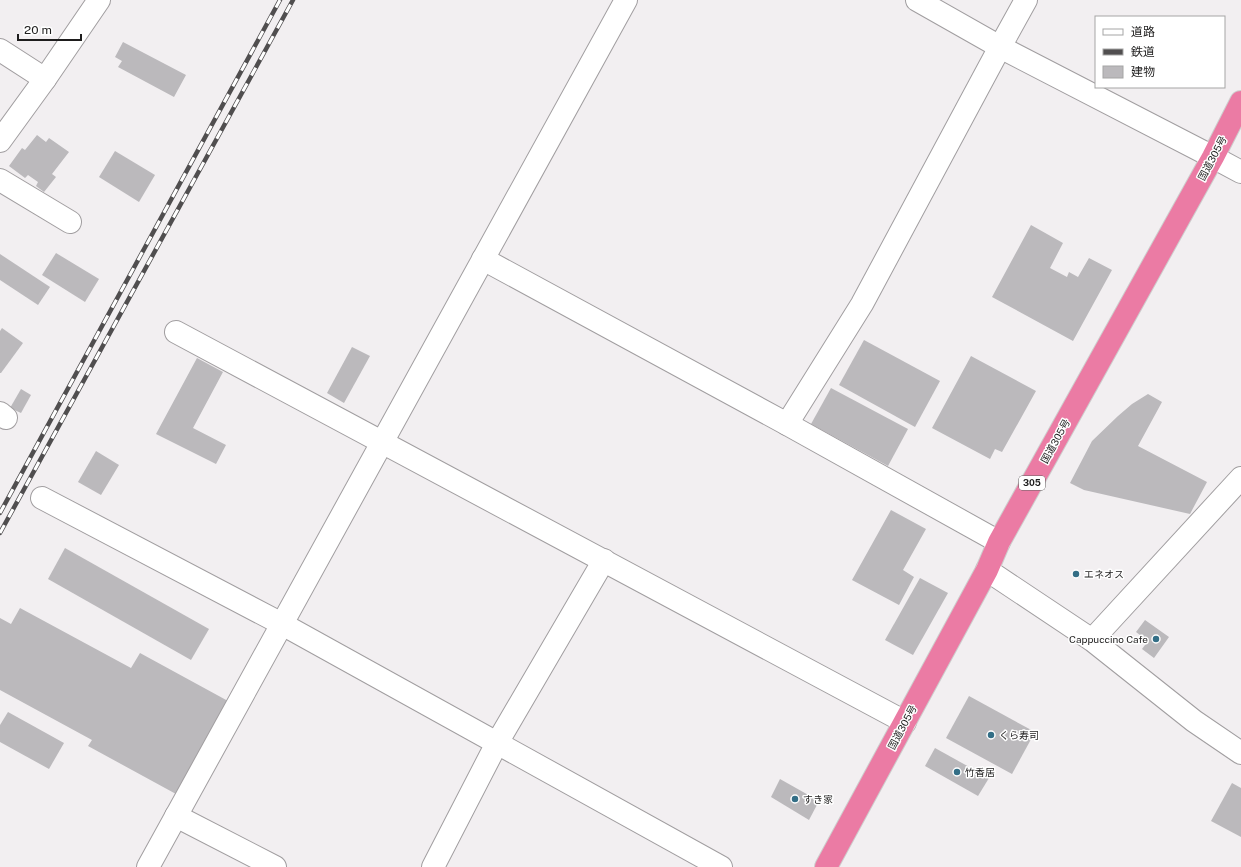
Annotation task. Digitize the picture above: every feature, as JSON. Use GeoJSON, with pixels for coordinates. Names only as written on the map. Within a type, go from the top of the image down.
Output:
{"type":"FeatureCollection","features":[{"type":"Feature","properties":{"kind":"highway","name":"国道305号"},"geometry":{"type":"LineString","coordinates":[[826,867],[987,570],[999,542],[1213,156],[1241,102]]}},
{"type":"Feature","properties":{"kind":"street"},"geometry":{"type":"LineString","coordinates":[[0,141],[45,79],[99,0]]}},
{"type":"Feature","properties":{"kind":"street"},"geometry":{"type":"LineString","coordinates":[[148,867],[626,0]]}},
{"type":"Feature","properties":{"kind":"street"},"geometry":{"type":"LineString","coordinates":[[917,0],[1000,47],[1213,156],[1241,172]]}},
{"type":"Feature","properties":{"kind":"street"},"geometry":{"type":"LineString","coordinates":[[787,424],[862,304],[1026,0]]}},
{"type":"Feature","properties":{"kind":"street"},"geometry":{"type":"LineString","coordinates":[[0,50],[45,79]]}},
{"type":"Feature","properties":{"kind":"street"},"geometry":{"type":"LineString","coordinates":[[0,180],[70,222]]}},
{"type":"Feature","properties":{"kind":"street"},"geometry":{"type":"LineString","coordinates":[[483,259],[787,424],[999,542]]}},
{"type":"Feature","properties":{"kind":"street"},"geometry":{"type":"LineString","coordinates":[[176,332],[905,722]]}},
{"type":"Feature","properties":{"kind":"street"},"geometry":{"type":"LineString","coordinates":[[1092,640],[1241,478]]}},
{"type":"Feature","properties":{"kind":"street"},"geometry":{"type":"LineString","coordinates":[[42,498],[282,624],[722,867]]}},
{"type":"Feature","properties":{"kind":"street"},"geometry":{"type":"LineString","coordinates":[[433,867],[497,743],[604,560]]}},
{"type":"Feature","properties":{"kind":"street"},"geometry":{"type":"LineString","coordinates":[[987,570],[1092,640],[1194,721],[1241,752]]}},
{"type":"Feature","properties":{"kind":"street"},"geometry":{"type":"LineString","coordinates":[[176,816],[275,867]]}},
{"type":"Feature","properties":{"kind":"building"},"geometry":{"type":"Polygon","coordinates":[[[123,42],[186,75],[174,97],[118,67],[122,61],[115,57],[123,42]]]}},
{"type":"Feature","properties":{"kind":"building"},"geometry":{"type":"Polygon","coordinates":[[[37,135],[46,142],[49,138],[69,152],[52,174],[56,177],[44,192],[36,186],[38,182],[28,175],[25,178],[9,166],[22,148],[25,150],[37,135]]]}},
{"type":"Feature","properties":{"kind":"building"},"geometry":{"type":"Polygon","coordinates":[[[115,151],[155,175],[139,202],[99,177],[115,151]]]}},
{"type":"Feature","properties":{"kind":"building"},"geometry":{"type":"Polygon","coordinates":[[[1031,225],[1063,243],[1050,268],[1067,277],[1069,272],[1078,277],[1089,258],[1112,270],[1073,341],[992,297],[1031,225]]]}},
{"type":"Feature","properties":{"kind":"building"},"geometry":{"type":"Polygon","coordinates":[[[56,253],[99,279],[85,302],[42,275],[56,253]]]}},
{"type":"Feature","properties":{"kind":"building"},"geometry":{"type":"Polygon","coordinates":[[[0,254],[50,287],[38,305],[0,280],[0,254]]]}},
{"type":"Feature","properties":{"kind":"building"},"geometry":{"type":"Polygon","coordinates":[[[2,328],[23,343],[0,373],[0,331],[2,328]]]}},
{"type":"Feature","properties":{"kind":"building"},"geometry":{"type":"Polygon","coordinates":[[[864,340],[940,381],[915,427],[839,385],[864,340]]]}},
{"type":"Feature","properties":{"kind":"building"},"geometry":{"type":"Polygon","coordinates":[[[352,347],[370,356],[344,403],[327,393],[352,347]]]}},
{"type":"Feature","properties":{"kind":"building"},"geometry":{"type":"Polygon","coordinates":[[[971,356],[1036,391],[1002,452],[995,449],[990,459],[932,428],[971,356]]]}},
{"type":"Feature","properties":{"kind":"building"},"geometry":{"type":"Polygon","coordinates":[[[197,358],[223,372],[193,428],[226,445],[216,464],[156,434],[197,358]]]}},
{"type":"Feature","properties":{"kind":"building"},"geometry":{"type":"Polygon","coordinates":[[[831,388],[908,429],[888,466],[811,424],[831,388]]]}},
{"type":"Feature","properties":{"kind":"building"},"geometry":{"type":"Polygon","coordinates":[[[21,389],[31,395],[21,413],[10,408],[21,389]]]}},
{"type":"Feature","properties":{"kind":"building"},"geometry":{"type":"Polygon","coordinates":[[[1148,394],[1162,402],[1138,446],[1207,482],[1190,514],[1084,490],[1070,483],[1092,441],[1132,404],[1148,394]]]}},
{"type":"Feature","properties":{"kind":"building"},"geometry":{"type":"Polygon","coordinates":[[[96,451],[119,465],[101,495],[78,482],[96,451]]]}},
{"type":"Feature","properties":{"kind":"building"},"geometry":{"type":"Polygon","coordinates":[[[891,510],[926,529],[903,570],[914,577],[899,605],[852,580],[891,510]]]}},
{"type":"Feature","properties":{"kind":"building"},"geometry":{"type":"Polygon","coordinates":[[[65,548],[209,629],[191,660],[48,579],[65,548]]]}},
{"type":"Feature","properties":{"kind":"building"},"geometry":{"type":"Polygon","coordinates":[[[920,578],[948,593],[913,655],[885,640],[920,578]]]}},
{"type":"Feature","properties":{"kind":"building"},"geometry":{"type":"Polygon","coordinates":[[[20,608],[131,668],[140,653],[228,701],[176,794],[88,746],[92,740],[0,690],[0,618],[11,624],[20,608]]]}},
{"type":"Feature","properties":{"kind":"building","name":"Cappuccino Cafe"},"geometry":{"type":"Polygon","coordinates":[[[1145,620],[1169,637],[1154,658],[1142,649],[1148,641],[1136,632],[1145,620]]]}},
{"type":"Feature","properties":{"kind":"building","name":"くら寿司"},"geometry":{"type":"Polygon","coordinates":[[[969,696],[1035,732],[1012,774],[946,738],[969,696]]]}},
{"type":"Feature","properties":{"kind":"building"},"geometry":{"type":"Polygon","coordinates":[[[8,712],[64,743],[49,769],[0,742],[0,725],[8,712]]]}},
{"type":"Feature","properties":{"kind":"building","name":"竹香居"},"geometry":{"type":"Polygon","coordinates":[[[935,748],[989,778],[978,796],[925,766],[935,748]]]}},
{"type":"Feature","properties":{"kind":"building","name":"すき家"},"geometry":{"type":"Polygon","coordinates":[[[780,779],[819,801],[809,820],[771,797],[780,779]]]}},
{"type":"Feature","properties":{"kind":"building"},"geometry":{"type":"Polygon","coordinates":[[[1232,783],[1241,788],[1241,837],[1211,821],[1232,783]]]}},
{"type":"Feature","properties":{"kind":"railway"},"geometry":{"type":"LineString","coordinates":[[0,513],[280,0]]}},
{"type":"Feature","properties":{"kind":"railway"},"geometry":{"type":"LineString","coordinates":[[0,533],[293,0]]}},
{"type":"Feature","properties":{"kind":"place","name":"エネオス"},"geometry":{"type":"Point","coordinates":[1076,574]}},
{"type":"Feature","properties":{"kind":"place","name":"Cappuccino Cafe"},"geometry":{"type":"Point","coordinates":[1156,639]}},
{"type":"Feature","properties":{"kind":"place","name":"くら寿司"},"geometry":{"type":"Point","coordinates":[991,735]}},
{"type":"Feature","properties":{"kind":"place","name":"竹香居"},"geometry":{"type":"Point","coordinates":[957,772]}},
{"type":"Feature","properties":{"kind":"place","name":"すき家"},"geometry":{"type":"Point","coordinates":[795,799]}}]}
